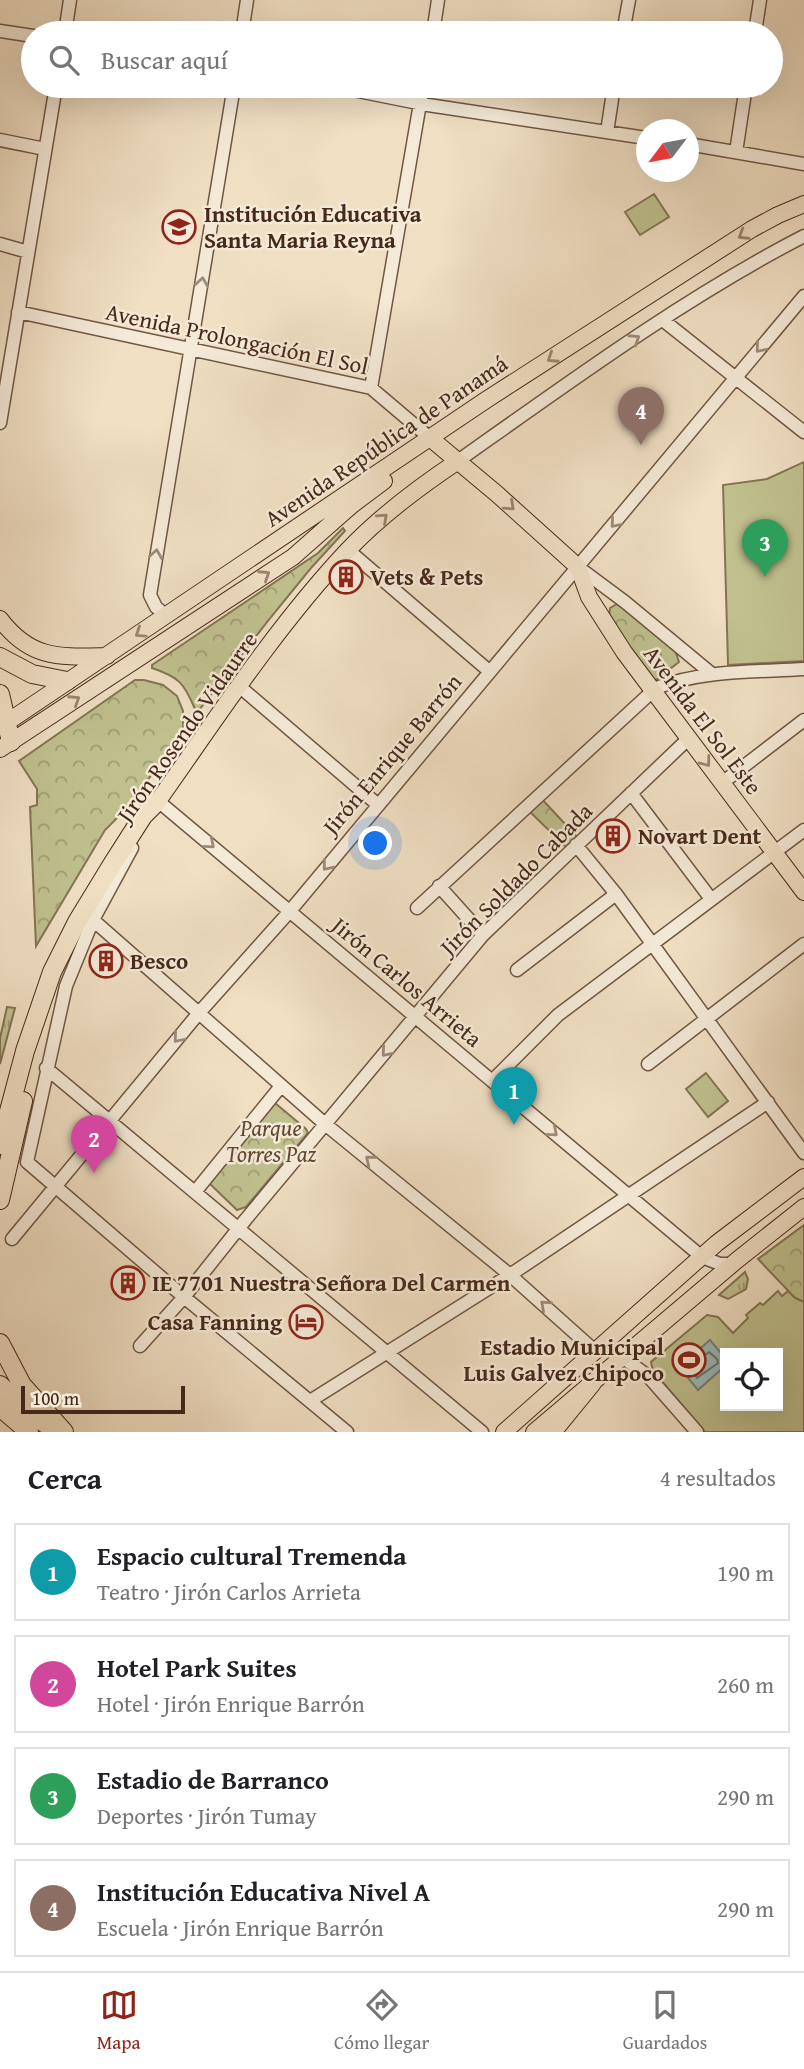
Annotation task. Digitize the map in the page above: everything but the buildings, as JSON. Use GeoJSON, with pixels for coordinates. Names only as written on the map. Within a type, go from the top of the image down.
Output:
{"type":"FeatureCollection","features":[{"type":"Feature","properties":{"kind":"highway"},"geometry":{"type":"LineString","coordinates":[[0,657],[32,674],[67,681]]}},
{"type":"Feature","properties":{"kind":"highway"},"geometry":{"type":"LineString","coordinates":[[0,694],[5,746]]}},
{"type":"Feature","properties":{"kind":"highway"},"geometry":{"type":"LineString","coordinates":[[0,1145],[25,1051],[52,972],[77,922],[113,863],[143,816],[158,801]]}},
{"type":"Feature","properties":{"kind":"highway"},"geometry":{"type":"LineString","coordinates":[[0,1200],[52,972]]}},
{"type":"Feature","properties":{"kind":"highway"},"geometry":{"type":"LineString","coordinates":[[0,1343],[22,1385],[62,1432]]}},
{"type":"Feature","properties":{"kind":"highway"},"geometry":{"type":"LineString","coordinates":[[552,1432],[592,1383]]}},
{"type":"Feature","properties":{"kind":"highway"},"geometry":{"type":"LineString","coordinates":[[0,1385],[26,1410],[62,1432]]}},
{"type":"Feature","properties":{"kind":"highway"},"geometry":{"type":"LineString","coordinates":[[0,1407],[29,1432]]}},
{"type":"Feature","properties":{"kind":"main road","name":"Avenida República de Panamá"},"geometry":{"type":"LineString","coordinates":[[3,725],[728,244],[778,215],[804,204]]}},
{"type":"Feature","properties":{"kind":"main road","name":"Avenida República de Panamá"},"geometry":{"type":"LineString","coordinates":[[5,746],[293,557],[434,441]]}},
{"type":"Feature","properties":{"kind":"main road","name":"Avenida El Sol Este"},"geometry":{"type":"LineString","coordinates":[[434,441],[578,567],[589,597],[602,619],[652,691],[804,892]]}},
{"type":"Feature","properties":{"kind":"main road","name":"Jirón Rosendo Vidaurre"},"geometry":{"type":"LineString","coordinates":[[158,801],[239,686],[314,588],[348,550],[388,513],[458,461]]}},
{"type":"Feature","properties":{"kind":"main road"},"geometry":{"type":"LineString","coordinates":[[0,619],[23,644],[40,651],[60,656],[107,656]]}},
{"type":"Feature","properties":{"kind":"main road"},"geometry":{"type":"LineString","coordinates":[[504,1432],[702,1256],[804,1177]]}},
{"type":"Feature","properties":{"kind":"main road"},"geometry":{"type":"LineString","coordinates":[[534,1432],[732,1264],[804,1207]]}},
{"type":"Feature","properties":{"kind":"street"},"geometry":{"type":"LineString","coordinates":[[67,21],[70,0]]}},
{"type":"Feature","properties":{"kind":"street"},"geometry":{"type":"LineString","coordinates":[[244,21],[247,0]]}},
{"type":"Feature","properties":{"kind":"street"},"geometry":{"type":"LineString","coordinates":[[435,21],[438,0]]}},
{"type":"Feature","properties":{"kind":"street"},"geometry":{"type":"LineString","coordinates":[[625,21],[629,0]]}},
{"type":"Feature","properties":{"kind":"street"},"geometry":{"type":"LineString","coordinates":[[757,21],[760,0]]}},
{"type":"Feature","properties":{"kind":"street"},"geometry":{"type":"LineString","coordinates":[[0,31],[21,34]]}},
{"type":"Feature","properties":{"kind":"street"},"geometry":{"type":"LineString","coordinates":[[0,423],[54,98]]}},
{"type":"Feature","properties":{"kind":"street"},"geometry":{"type":"LineString","coordinates":[[166,616],[156,607],[150,595],[232,98]]}},
{"type":"Feature","properties":{"kind":"street"},"geometry":{"type":"LineString","coordinates":[[395,98],[636,136]]}},
{"type":"Feature","properties":{"kind":"street"},"geometry":{"type":"LineString","coordinates":[[371,388],[422,98]]}},
{"type":"Feature","properties":{"kind":"street"},"geometry":{"type":"LineString","coordinates":[[607,132],[612,98]]}},
{"type":"Feature","properties":{"kind":"street"},"geometry":{"type":"LineString","coordinates":[[736,152],[744,98]]}},
{"type":"Feature","properties":{"kind":"street"},"geometry":{"type":"LineString","coordinates":[[0,140],[45,149]]}},
{"type":"Feature","properties":{"kind":"street"},"geometry":{"type":"LineString","coordinates":[[699,146],[804,164]]}},
{"type":"Feature","properties":{"kind":"street"},"geometry":{"type":"LineString","coordinates":[[458,461],[664,321],[763,257],[804,236]]}},
{"type":"Feature","properties":{"kind":"street"},"geometry":{"type":"LineString","coordinates":[[0,244],[28,252]]}},
{"type":"Feature","properties":{"kind":"street","name":"Jirón Enrique Barrón"},"geometry":{"type":"LineString","coordinates":[[12,1239],[198,1014],[290,911],[804,296]]}},
{"type":"Feature","properties":{"kind":"street","name":"Avenida Prolongación El Sol"},"geometry":{"type":"LineString","coordinates":[[18,312],[371,388],[434,441]]}},
{"type":"Feature","properties":{"kind":"street"},"geometry":{"type":"LineString","coordinates":[[664,321],[804,432]]}},
{"type":"Feature","properties":{"kind":"street"},"geometry":{"type":"LineString","coordinates":[[348,550],[489,671]]}},
{"type":"Feature","properties":{"kind":"street","name":"Avenida El Sol Este"},"geometry":{"type":"LineString","coordinates":[[578,567],[619,597],[712,674]]}},
{"type":"Feature","properties":{"kind":"street"},"geometry":{"type":"LineString","coordinates":[[602,619],[605,603],[619,597]]}},
{"type":"Feature","properties":{"kind":"street"},"geometry":{"type":"LineString","coordinates":[[672,681],[684,668],[685,651]]}},
{"type":"Feature","properties":{"kind":"street"},"geometry":{"type":"LineString","coordinates":[[417,908],[652,691],[672,681],[712,674],[804,670]]}},
{"type":"Feature","properties":{"kind":"street"},"geometry":{"type":"LineString","coordinates":[[239,686],[377,804]]}},
{"type":"Feature","properties":{"kind":"street"},"geometry":{"type":"LineString","coordinates":[[722,783],[804,720]]}},
{"type":"Feature","properties":{"kind":"street","name":"Jirón Soldado Cabada"},"geometry":{"type":"LineString","coordinates":[[140,1346],[184,1297],[238,1228],[484,935],[688,739]]}},
{"type":"Feature","properties":{"kind":"street"},"geometry":{"type":"LineString","coordinates":[[631,793],[711,900]]}},
{"type":"Feature","properties":{"kind":"street","name":"Jirón Carlos Arrieta"},"geometry":{"type":"LineString","coordinates":[[158,801],[702,1256],[720,1264],[732,1264]]}},
{"type":"Feature","properties":{"kind":"street","name":"Jirón Rosendo Vidaurre"},"geometry":{"type":"LineString","coordinates":[[55,1187],[27,1162],[66,986],[93,920],[158,801]]}},
{"type":"Feature","properties":{"kind":"street"},"geometry":{"type":"LineString","coordinates":[[492,1081],[558,1015],[804,830]]}},
{"type":"Feature","properties":{"kind":"street"},"geometry":{"type":"LineString","coordinates":[[576,845],[616,894],[804,1153]]}},
{"type":"Feature","properties":{"kind":"street"},"geometry":{"type":"LineString","coordinates":[[439,886],[484,935]]}},
{"type":"Feature","properties":{"kind":"street"},"geometry":{"type":"LineString","coordinates":[[517,970],[616,894]]}},
{"type":"Feature","properties":{"kind":"street"},"geometry":{"type":"LineString","coordinates":[[93,920],[325,1124],[510,1275],[595,1351]]}},
{"type":"Feature","properties":{"kind":"street"},"geometry":{"type":"LineString","coordinates":[[648,1064],[804,944]]}},
{"type":"Feature","properties":{"kind":"street"},"geometry":{"type":"LineString","coordinates":[[46,1068],[482,1432]]}},
{"type":"Feature","properties":{"kind":"street"},"geometry":{"type":"LineString","coordinates":[[195,1192],[281,1086]]}},
{"type":"Feature","properties":{"kind":"street"},"geometry":{"type":"LineString","coordinates":[[310,1401],[510,1275],[768,1102]]}},
{"type":"Feature","properties":{"kind":"street"},"geometry":{"type":"LineString","coordinates":[[55,1187],[347,1432]]}},
{"type":"Feature","properties":{"kind":"street"},"geometry":{"type":"LineString","coordinates":[[622,1357],[648,1376],[697,1432]]}},
{"type":"Feature","properties":{"kind":"green space"},"geometry":{"type":"Polygon","coordinates":[[[654,194],[669,217],[640,235],[625,212],[654,194]]]}},
{"type":"Feature","properties":{"kind":"green space"},"geometry":{"type":"Polygon","coordinates":[[[804,462],[804,661],[728,665],[723,485],[767,479],[804,462]]]}},
{"type":"Feature","properties":{"kind":"green space"},"geometry":{"type":"Polygon","coordinates":[[[343,528],[345,531],[271,617],[199,710],[195,709],[180,682],[152,668],[152,665],[318,553],[343,528]]]}},
{"type":"Feature","properties":{"kind":"green space"},"geometry":{"type":"Polygon","coordinates":[[[617,604],[623,605],[674,647],[679,662],[656,680],[651,678],[609,617],[610,608],[617,604]]]}},
{"type":"Feature","properties":{"kind":"green space"},"geometry":{"type":"Polygon","coordinates":[[[135,680],[163,685],[177,696],[183,711],[183,732],[127,808],[105,830],[36,946],[30,807],[37,805],[37,789],[19,761],[135,680]]]}},
{"type":"Feature","properties":{"kind":"green space"},"geometry":{"type":"Polygon","coordinates":[[[539,796],[580,840],[569,850],[527,809],[539,796]]]}},
{"type":"Feature","properties":{"kind":"green space"},"geometry":{"type":"Polygon","coordinates":[[[7,1007],[15,1008],[0,1064],[0,1038],[7,1007]]]}},
{"type":"Feature","properties":{"kind":"green space"},"geometry":{"type":"Polygon","coordinates":[[[706,1073],[728,1101],[708,1117],[686,1089],[706,1073]]]}},
{"type":"Feature","properties":{"kind":"green space","name":"Parque Torres Paz"},"geometry":{"type":"Polygon","coordinates":[[[275,1103],[308,1133],[246,1207],[237,1210],[209,1183],[275,1103]]]}},
{"type":"Feature","properties":{"kind":"green space"},"geometry":{"type":"Polygon","coordinates":[[[804,1225],[804,1302],[795,1298],[758,1259],[804,1225]]]}},
{"type":"Feature","properties":{"kind":"green space"},"geometry":{"type":"Polygon","coordinates":[[[745,1272],[748,1279],[746,1289],[728,1299],[719,1295],[745,1272]]]}},
{"type":"Feature","properties":{"kind":"green space","name":"Estadio Municipal Luis Galvez Chipoco"},"geometry":{"type":"Polygon","coordinates":[[[778,1291],[782,1296],[788,1291],[804,1302],[804,1432],[705,1432],[653,1371],[651,1362],[707,1315],[718,1317],[733,1333],[748,1318],[746,1315],[760,1303],[763,1305],[778,1291]]]}},
{"type":"Feature","properties":{"kind":"water"},"geometry":{"type":"Polygon","coordinates":[[[710,1340],[720,1352],[720,1370],[698,1390],[679,1367],[710,1340]]]}},
{"type":"Feature","properties":{"kind":"place","name":"Institución Educativa Santa Maria Reyna"},"geometry":{"type":"Point","coordinates":[179,227]}},
{"type":"Feature","properties":{"kind":"place","name":"Institución Educativa Nivel A"},"geometry":{"type":"Point","coordinates":[641,445]}},
{"type":"Feature","properties":{"kind":"place","name":"Vets & Pets"},"geometry":{"type":"Point","coordinates":[346,577]}},
{"type":"Feature","properties":{"kind":"place","name":"Estadio de Barranco"},"geometry":{"type":"Point","coordinates":[765,577]}},
{"type":"Feature","properties":{"kind":"place","name":"Novart Dent"},"geometry":{"type":"Point","coordinates":[613,836]}},
{"type":"Feature","properties":{"kind":"place","name":"Besco"},"geometry":{"type":"Point","coordinates":[106,961]}},
{"type":"Feature","properties":{"kind":"place","name":"Espacio cultural Tremenda"},"geometry":{"type":"Point","coordinates":[514,1125]}},
{"type":"Feature","properties":{"kind":"place","name":"Hotel Park Suites"},"geometry":{"type":"Point","coordinates":[94,1173]}},
{"type":"Feature","properties":{"kind":"place","name":"IE 7701 Nuestra Señora Del Carmen"},"geometry":{"type":"Point","coordinates":[128,1283]}},
{"type":"Feature","properties":{"kind":"place","name":"Casa Fanning"},"geometry":{"type":"Point","coordinates":[306,1322]}},
{"type":"Feature","properties":{"kind":"place","name":"Estadio Municipal Luis Galvez Chipoco"},"geometry":{"type":"Point","coordinates":[689,1360]}}]}
